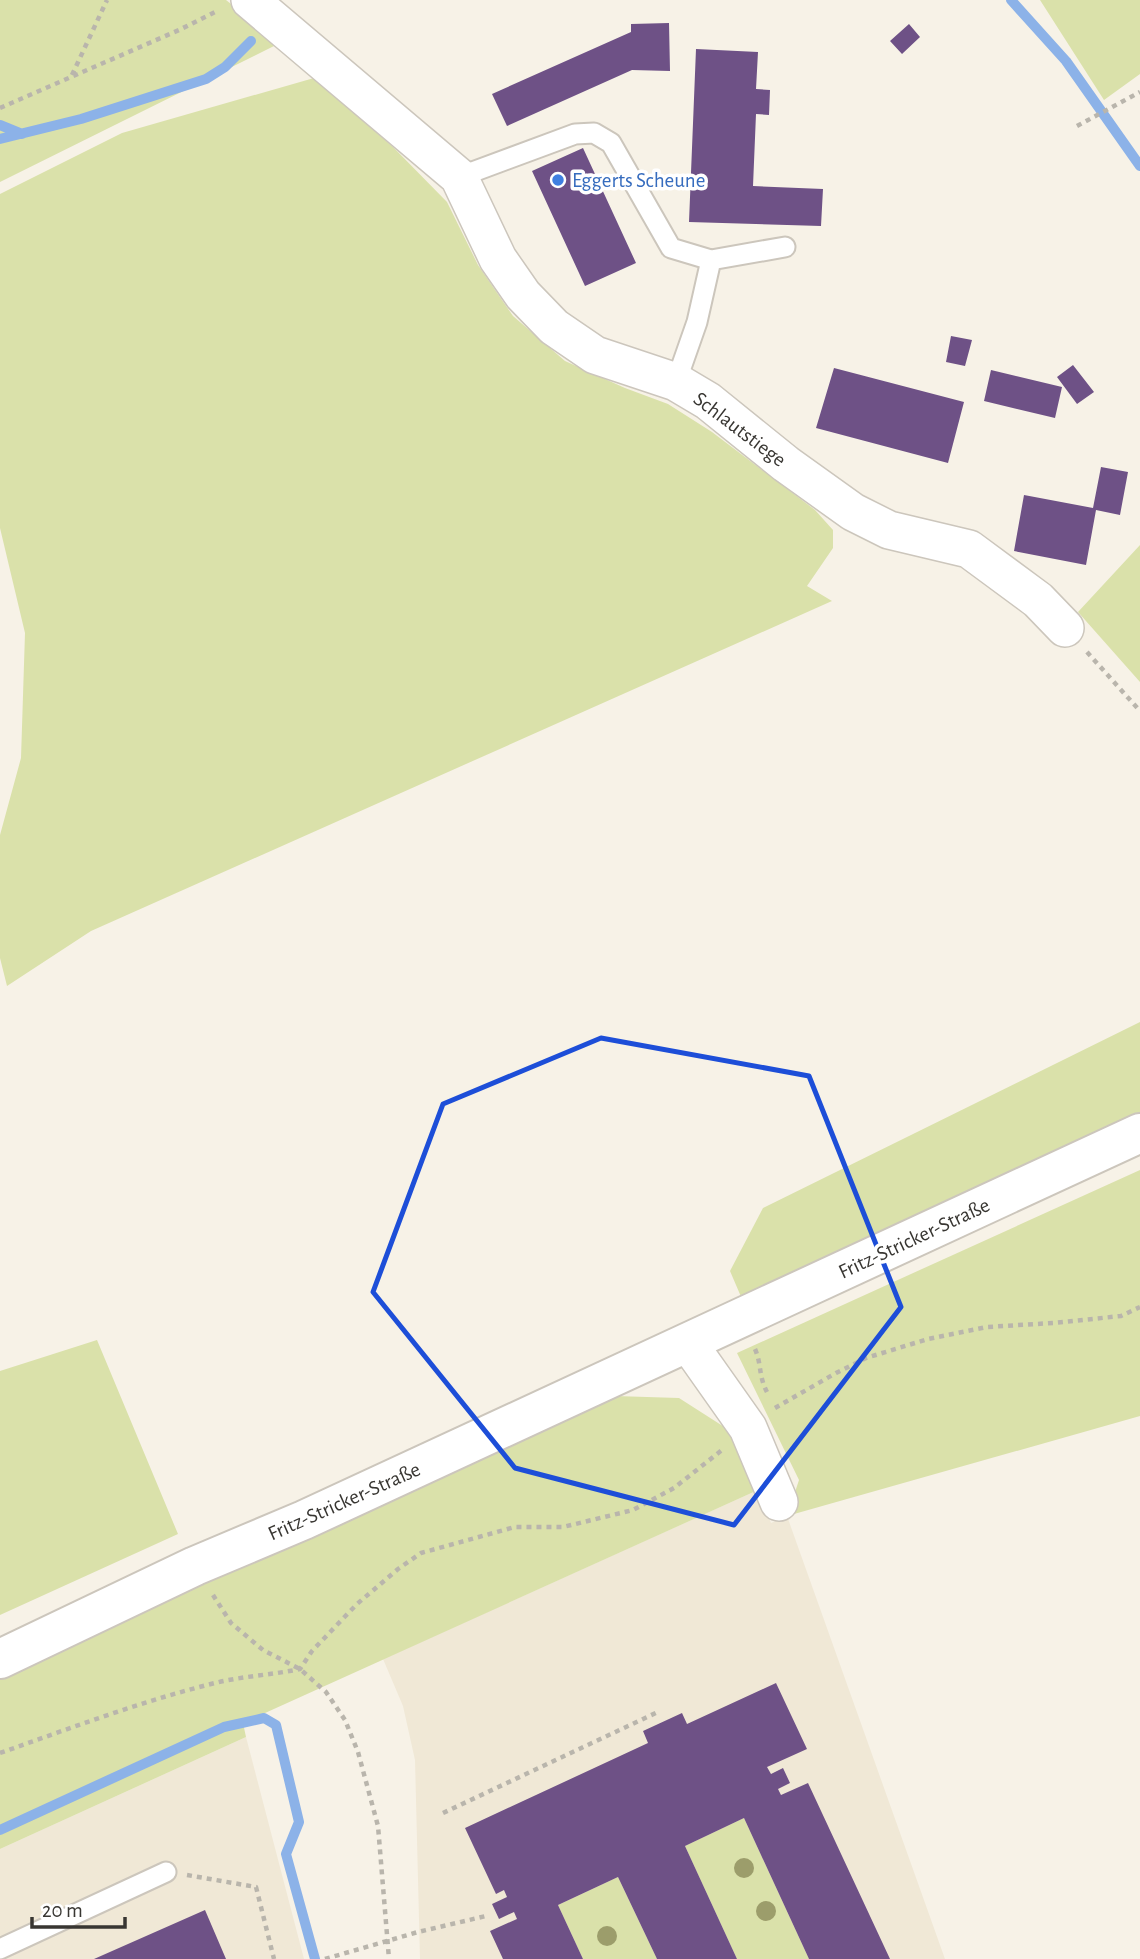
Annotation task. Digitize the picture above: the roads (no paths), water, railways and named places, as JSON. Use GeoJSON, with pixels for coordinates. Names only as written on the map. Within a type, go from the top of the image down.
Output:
{"type":"FeatureCollection","features":[{"type":"Feature","properties":{"kind":"main road","name":"Fritz-Stricker-Straße"},"geometry":{"type":"LineString","coordinates":[[0,1659],[195,1566],[304,1520],[1140,1133]]}},
{"type":"Feature","properties":{"kind":"street","name":"Schlautstiege"},"geometry":{"type":"LineString","coordinates":[[238,3],[459,177],[498,259],[523,295],[554,327],[594,355],[676,382],[708,401],[786,464],[853,512],[889,530],[969,549],[1038,600],[1065,628]]}},
{"type":"Feature","properties":{"kind":"street"},"geometry":{"type":"LineString","coordinates":[[688,1343],[748,1429],[779,1502]]}},
{"type":"Feature","properties":{"kind":"lane"},"geometry":{"type":"LineString","coordinates":[[459,177],[575,134],[594,133],[611,144],[671,248],[711,260],[785,247]]}},
{"type":"Feature","properties":{"kind":"lane"},"geometry":{"type":"LineString","coordinates":[[676,382],[697,322],[711,260]]}},
{"type":"Feature","properties":{"kind":"lane"},"geometry":{"type":"LineString","coordinates":[[0,1949],[160,1875]]}},
{"type":"Feature","properties":{"kind":"waterway"},"geometry":{"type":"LineString","coordinates":[[1011,0],[1066,61],[1140,166]]}},
{"type":"Feature","properties":{"kind":"waterway"},"geometry":{"type":"LineString","coordinates":[[0,139],[81,119],[206,79],[225,67],[251,41]]}},
{"type":"Feature","properties":{"kind":"waterway"},"geometry":{"type":"LineString","coordinates":[[0,125],[22,134]]}},
{"type":"Feature","properties":{"kind":"waterway"},"geometry":{"type":"LineString","coordinates":[[0,1830],[224,1727],[264,1718],[276,1725],[299,1822],[286,1854],[315,1959]]}},
{"type":"Feature","properties":{"kind":"place","name":"Eggerts Scheune"},"geometry":{"type":"Point","coordinates":[558,180]}}]}
